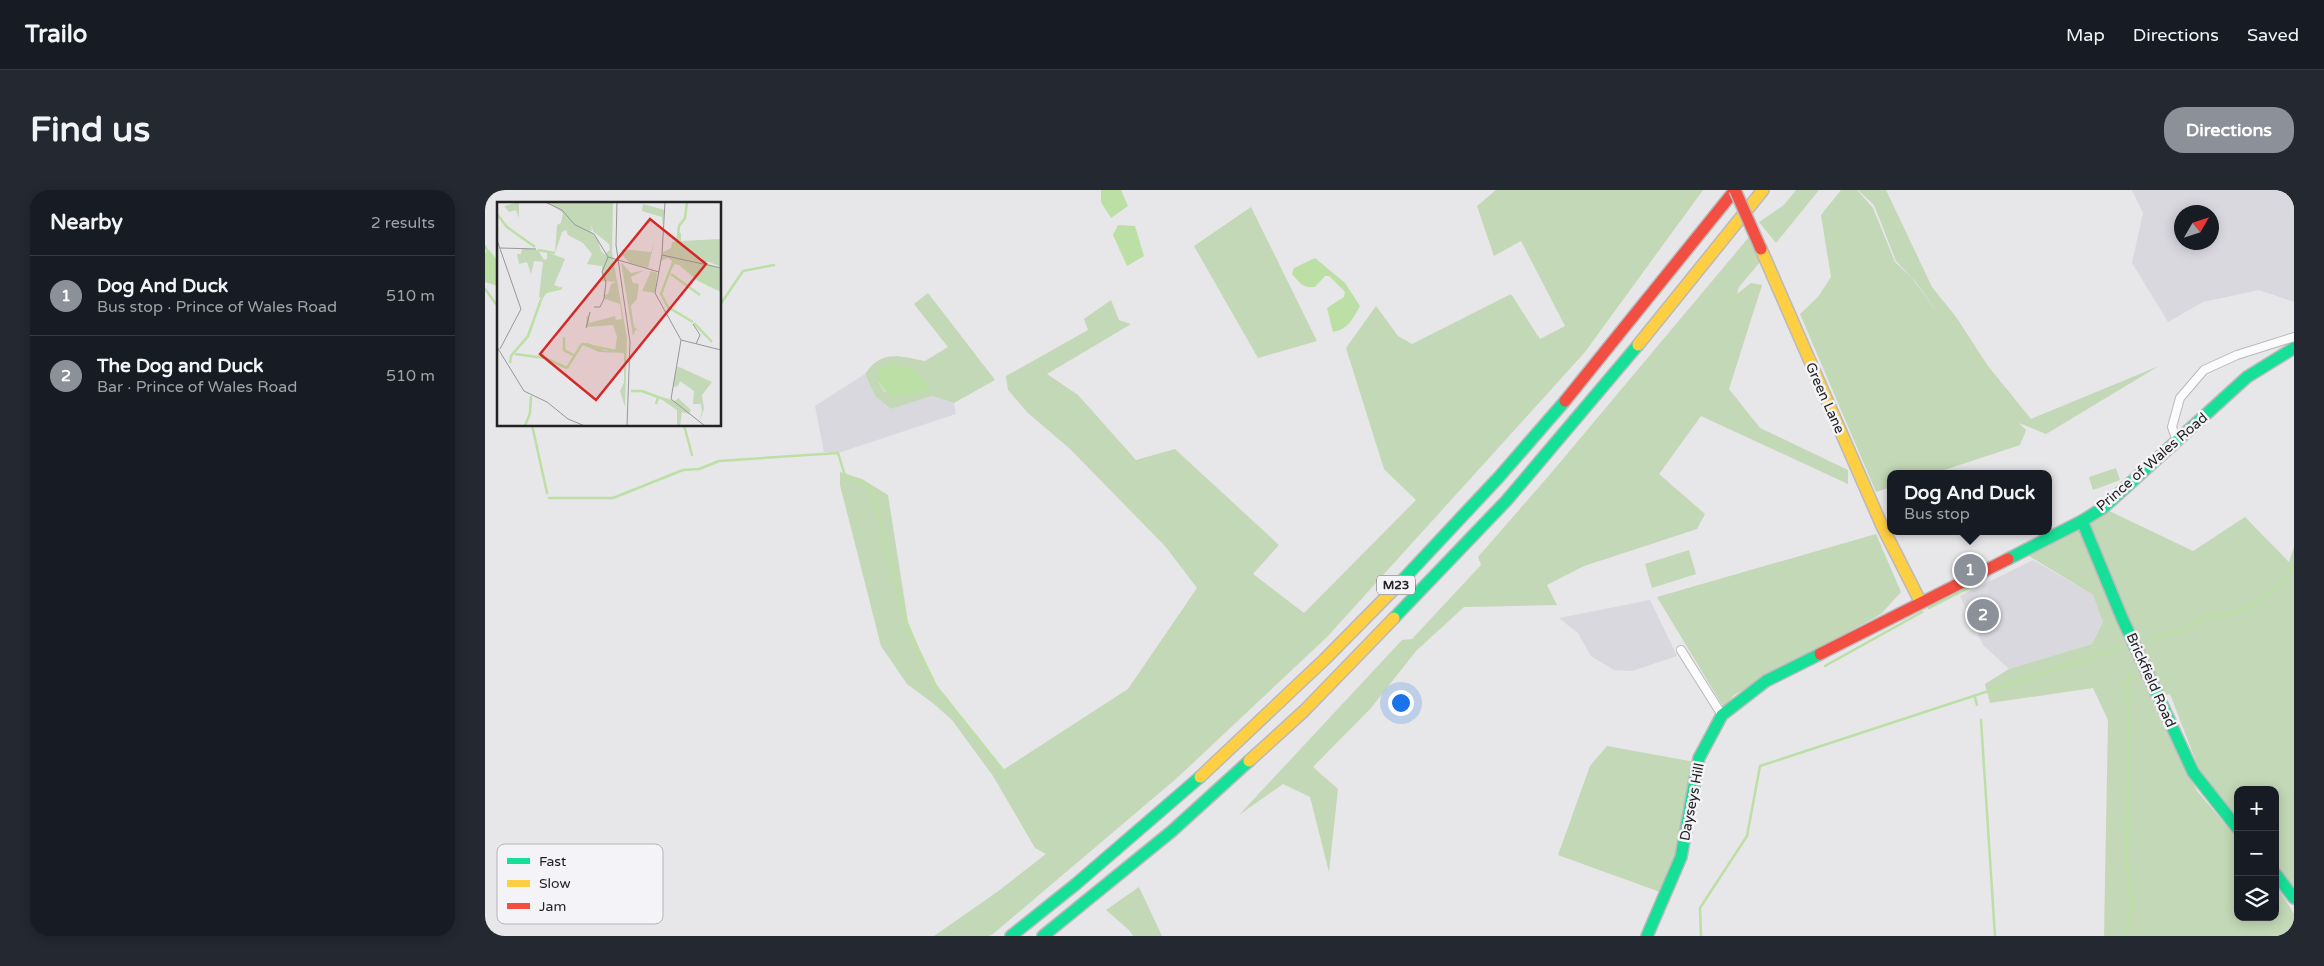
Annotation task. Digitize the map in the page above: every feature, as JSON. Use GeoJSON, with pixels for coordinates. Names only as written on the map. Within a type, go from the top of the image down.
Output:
{"type":"FeatureCollection","features":[{"type":"Feature","properties":{"kind":"main road","name":"Green Lane"},"geometry":{"type":"LineString","coordinates":[[1735,190],[1882,526],[1921,603]]}},
{"type":"Feature","properties":{"kind":"main road","name":"M23"},"geometry":{"type":"LineString","coordinates":[[1011,936],[1156,815],[1292,693],[1340,644],[1499,477],[1581,383],[1735,190]]}},
{"type":"Feature","properties":{"kind":"main road","name":"M23"},"geometry":{"type":"LineString","coordinates":[[1043,936],[1172,831],[1304,711],[1365,648],[1507,500],[1593,400],[1763,190]]}},
{"type":"Feature","properties":{"kind":"main road","name":"Prince of Wales Road"},"geometry":{"type":"LineString","coordinates":[[1921,603],[2082,521],[2103,508],[2247,378],[2294,348]]}},
{"type":"Feature","properties":{"kind":"main road","name":"Brickfield Road"},"geometry":{"type":"LineString","coordinates":[[2082,521],[2123,618],[2193,772],[2234,824]]}},
{"type":"Feature","properties":{"kind":"main road","name":"Dayseys Hill"},"geometry":{"type":"LineString","coordinates":[[1647,936],[1681,857],[1699,758],[1723,715],[1766,681],[1921,603]]}},
{"type":"Feature","properties":{"kind":"main road"},"geometry":{"type":"LineString","coordinates":[[2277,876],[2294,898]]}},
{"type":"Feature","properties":{"kind":"street"},"geometry":{"type":"LineString","coordinates":[[2177,441],[2172,427],[2180,398],[2204,370],[2237,355],[2294,337]]}},
{"type":"Feature","properties":{"kind":"street"},"geometry":{"type":"LineString","coordinates":[[1681,650],[1723,715]]}},
{"type":"Feature","properties":{"kind":"shaded area"},"geometry":{"type":"Polygon","coordinates":[[[1101,190],[1121,190],[1128,206],[1111,218],[1101,202],[1101,190]]]}},
{"type":"Feature","properties":{"kind":"shaded area"},"geometry":{"type":"Polygon","coordinates":[[[1496,190],[1703,190],[1585,352],[1327,637],[1177,778],[993,934],[989,936],[934,936],[997,892],[1046,854],[1035,848],[993,776],[952,720],[907,684],[881,646],[840,485],[840,472],[862,479],[888,495],[908,622],[934,684],[1003,770],[1128,689],[1197,588],[1165,546],[1069,448],[1028,413],[1008,390],[1006,376],[1088,330],[1084,319],[1111,300],[1119,320],[1131,324],[1047,374],[1078,395],[1136,460],[1175,449],[1279,545],[1253,574],[1304,613],[1416,500],[1384,469],[1346,348],[1376,306],[1398,336],[1412,344],[1511,294],[1540,339],[1565,326],[1521,241],[1494,256],[1477,206],[1496,190]]]}},
{"type":"Feature","properties":{"kind":"shaded area"},"geometry":{"type":"Polygon","coordinates":[[[1796,190],[1819,190],[1776,243],[1759,222],[1784,205],[1796,190]]]}},
{"type":"Feature","properties":{"kind":"shaded area"},"geometry":{"type":"Polygon","coordinates":[[[1841,190],[1857,190],[1873,208],[1895,262],[1912,278],[1945,323],[1915,281],[1896,261],[1874,205],[1858,190],[1886,190],[1932,287],[1956,317],[1988,366],[2031,419],[2159,366],[2046,434],[2019,423],[2026,430],[2020,445],[1944,470],[1887,470],[1887,488],[1876,492],[1800,314],[1818,297],[1831,277],[1821,215],[1841,190]]]}},
{"type":"Feature","properties":{"kind":"shaded area"},"geometry":{"type":"Polygon","coordinates":[[[2132,190],[2294,190],[2294,302],[2259,290],[2203,302],[2168,322],[2132,263],[2143,213],[2132,190]]]}},
{"type":"Feature","properties":{"kind":"shaded area"},"geometry":{"type":"Polygon","coordinates":[[[1251,207],[1317,341],[1258,358],[1194,246],[1251,207]]]}},
{"type":"Feature","properties":{"kind":"shaded area"},"geometry":{"type":"Polygon","coordinates":[[[1118,225],[1135,226],[1144,256],[1127,266],[1113,235],[1118,225]]]}},
{"type":"Feature","properties":{"kind":"shaded area"},"geometry":{"type":"Polygon","coordinates":[[[1749,237],[1760,262],[1739,287],[1737,294],[1751,283],[1762,285],[1729,389],[1760,428],[1848,470],[1848,484],[1701,416],[1659,474],[1705,514],[1697,529],[1584,566],[1547,585],[1557,605],[1464,607],[1416,651],[1371,708],[1313,767],[1338,789],[1329,872],[1310,797],[1283,784],[1239,815],[1402,640],[1412,639],[1481,565],[1478,557],[1552,472],[1749,237]]]}},
{"type":"Feature","properties":{"kind":"shaded area"},"geometry":{"type":"Polygon","coordinates":[[[489,250],[497,260],[497,286],[485,282],[485,253],[489,250]]]}},
{"type":"Feature","properties":{"kind":"shaded area"},"geometry":{"type":"Polygon","coordinates":[[[1315,258],[1345,283],[1360,306],[1349,323],[1338,331],[1333,332],[1327,308],[1344,297],[1345,292],[1329,276],[1325,276],[1315,287],[1307,287],[1292,274],[1294,268],[1315,258]]]}},
{"type":"Feature","properties":{"kind":"shaded area"},"geometry":{"type":"Polygon","coordinates":[[[928,293],[995,380],[954,403],[932,396],[891,409],[875,396],[865,374],[878,361],[892,356],[899,356],[925,361],[948,347],[914,304],[928,293]],[[879,383],[884,391],[892,396],[929,391],[879,383]]]}},
{"type":"Feature","properties":{"kind":"shaded area"},"geometry":{"type":"Polygon","coordinates":[[[893,364],[912,369],[919,375],[930,391],[892,397],[882,387],[878,374],[883,367],[893,364]]]}},
{"type":"Feature","properties":{"kind":"shaded area"},"geometry":{"type":"Polygon","coordinates":[[[865,374],[875,396],[891,409],[932,396],[954,403],[956,414],[841,452],[824,452],[815,406],[865,374]]]}},
{"type":"Feature","properties":{"kind":"shaded area"},"geometry":{"type":"Polygon","coordinates":[[[2116,468],[2120,480],[2093,490],[2089,477],[2116,468]]]}},
{"type":"Feature","properties":{"kind":"shaded area"},"geometry":{"type":"Polygon","coordinates":[[[2103,508],[2193,551],[2245,517],[2289,562],[2294,547],[2294,898],[2279,878],[2279,786],[2234,786],[2234,823],[2200,772],[2170,694],[2151,699],[2197,791],[2234,834],[2234,921],[2279,921],[2279,890],[2294,914],[2294,936],[2104,936],[2108,720],[2093,688],[1990,703],[1985,684],[2009,669],[2092,644],[2103,622],[2093,595],[2021,551],[2103,508]]]}},
{"type":"Feature","properties":{"kind":"shaded area"},"geometry":{"type":"Polygon","coordinates":[[[1876,534],[1901,592],[1881,614],[1734,695],[1724,708],[1657,597],[1876,534]]]}},
{"type":"Feature","properties":{"kind":"shaded area"},"geometry":{"type":"Polygon","coordinates":[[[1689,550],[1696,574],[1652,588],[1645,564],[1689,550]]]}},
{"type":"Feature","properties":{"kind":"shaded area"},"geometry":{"type":"Polygon","coordinates":[[[2033,560],[2093,595],[2103,622],[2092,644],[2009,669],[1983,645],[1960,596],[2033,560]]]}},
{"type":"Feature","properties":{"kind":"shaded area"},"geometry":{"type":"Polygon","coordinates":[[[1650,600],[1677,656],[1632,671],[1614,670],[1591,656],[1578,633],[1559,618],[1650,600]]]}},
{"type":"Feature","properties":{"kind":"shaded area"},"geometry":{"type":"Polygon","coordinates":[[[1607,746],[1695,762],[1676,855],[1660,892],[1558,855],[1590,766],[1607,746]]]}},
{"type":"Feature","properties":{"kind":"shaded area"},"geometry":{"type":"Polygon","coordinates":[[[1139,887],[1162,936],[1133,936],[1129,930],[1106,910],[1139,887]]]}},
{"type":"Feature","properties":{"kind":"waterway"},"geometry":{"type":"LineString","coordinates":[[485,246],[488,252]]}},
{"type":"Feature","properties":{"kind":"waterway"},"geometry":{"type":"LineString","coordinates":[[721,304],[743,271],[774,265]]}},
{"type":"Feature","properties":{"kind":"waterway"},"geometry":{"type":"LineString","coordinates":[[485,289],[497,305]]}},
{"type":"Feature","properties":{"kind":"waterway"},"geometry":{"type":"LineString","coordinates":[[532,426],[547,492]]}},
{"type":"Feature","properties":{"kind":"waterway"},"geometry":{"type":"LineString","coordinates":[[684,426],[692,455]]}},
{"type":"Feature","properties":{"kind":"waterway"},"geometry":{"type":"LineString","coordinates":[[549,498],[613,498],[683,470],[699,469],[719,461],[838,453],[846,479],[861,481],[873,492],[908,628],[936,686],[1007,775]]}},
{"type":"Feature","properties":{"kind":"waterway"},"geometry":{"type":"LineString","coordinates":[[2151,638],[2179,631],[2206,618],[2232,613],[2258,602],[2272,591],[2294,566]]}},
{"type":"Feature","properties":{"kind":"waterway"},"geometry":{"type":"LineString","coordinates":[[1929,608],[1972,586]]}},
{"type":"Feature","properties":{"kind":"waterway"},"geometry":{"type":"LineString","coordinates":[[1825,666],[1922,612]]}},
{"type":"Feature","properties":{"kind":"waterway"},"geometry":{"type":"LineString","coordinates":[[1701,936],[1700,908],[1747,836],[1760,766],[2120,648]]}},
{"type":"Feature","properties":{"kind":"waterway"},"geometry":{"type":"LineString","coordinates":[[2126,936],[2132,902],[2127,865],[2129,721],[2127,685],[2131,675]]}},
{"type":"Feature","properties":{"kind":"waterway"},"geometry":{"type":"LineString","coordinates":[[1975,697],[1977,705]]}},
{"type":"Feature","properties":{"kind":"waterway"},"geometry":{"type":"LineString","coordinates":[[1981,720],[1995,936]]}},
{"type":"Feature","properties":{"kind":"traffic: fast"},"geometry":{"type":"LineString","coordinates":[[1394,618],[1507,500],[1638,345]]}},
{"type":"Feature","properties":{"kind":"traffic: fast"},"geometry":{"type":"LineString","coordinates":[[2008,559],[2082,521],[2103,508],[2247,377],[2294,348]]}},
{"type":"Feature","properties":{"kind":"traffic: fast"},"geometry":{"type":"LineString","coordinates":[[1396,587],[1499,477],[1565,401]]}},
{"type":"Feature","properties":{"kind":"traffic: fast"},"geometry":{"type":"LineString","coordinates":[[2082,521],[2122,618],[2193,772],[2234,824]]}},
{"type":"Feature","properties":{"kind":"traffic: fast"},"geometry":{"type":"LineString","coordinates":[[1647,936],[1681,857],[1699,758],[1722,715],[1766,681],[1820,654]]}},
{"type":"Feature","properties":{"kind":"traffic: fast"},"geometry":{"type":"LineString","coordinates":[[1043,936],[1172,831],[1249,761]]}},
{"type":"Feature","properties":{"kind":"traffic: fast"},"geometry":{"type":"LineString","coordinates":[[1011,936],[1076,884],[1200,777]]}},
{"type":"Feature","properties":{"kind":"traffic: fast"},"geometry":{"type":"LineString","coordinates":[[2277,876],[2294,898]]}},
{"type":"Feature","properties":{"kind":"traffic: slow"},"geometry":{"type":"LineString","coordinates":[[1638,345],[1763,190]]}},
{"type":"Feature","properties":{"kind":"traffic: slow"},"geometry":{"type":"LineString","coordinates":[[1761,249],[1882,526],[1921,603]]}},
{"type":"Feature","properties":{"kind":"traffic: slow"},"geometry":{"type":"LineString","coordinates":[[1200,777],[1325,659],[1396,587]]}},
{"type":"Feature","properties":{"kind":"traffic: slow"},"geometry":{"type":"LineString","coordinates":[[1249,761],[1304,711],[1394,618]]}},
{"type":"Feature","properties":{"kind":"traffic: jam"},"geometry":{"type":"LineString","coordinates":[[1565,401],[1735,190]]}},
{"type":"Feature","properties":{"kind":"traffic: jam"},"geometry":{"type":"LineString","coordinates":[[1735,190],[1761,249]]}},
{"type":"Feature","properties":{"kind":"traffic: jam"},"geometry":{"type":"LineString","coordinates":[[1820,654],[2008,559]]}},
{"type":"Feature","properties":{"kind":"place","name":"Dog And Duck"},"geometry":{"type":"Point","coordinates":[1970,570]}},
{"type":"Feature","properties":{"kind":"place","name":"The Dog and Duck"},"geometry":{"type":"Point","coordinates":[1983,615]}}]}
